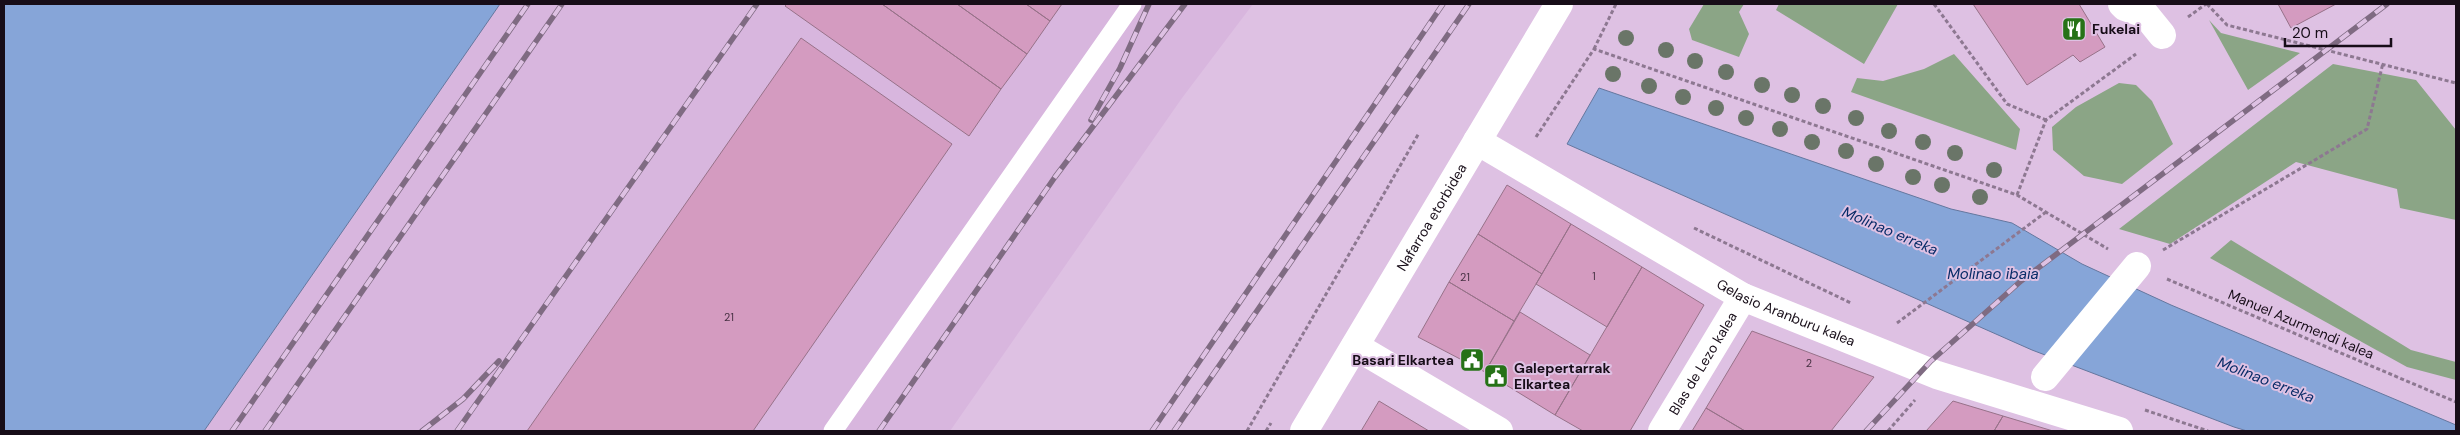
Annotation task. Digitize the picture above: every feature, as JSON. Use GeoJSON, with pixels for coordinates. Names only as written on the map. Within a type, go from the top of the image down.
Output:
{"type":"FeatureCollection","features":[{"type":"Feature","properties":{"kind":"street","name":"Nafarroa etorbidea"},"geometry":{"type":"LineString","coordinates":[[1304,431],[1559,4]]}},
{"type":"Feature","properties":{"kind":"street"},"geometry":{"type":"LineString","coordinates":[[2122,4],[2125,8],[2145,14],[2162,35]]}},
{"type":"Feature","properties":{"kind":"street","name":"Gelasio Aranburu kalea"},"geometry":{"type":"LineString","coordinates":[[1477,141],[1743,297],[1937,374],[2119,431]]}},
{"type":"Feature","properties":{"kind":"street"},"geometry":{"type":"LineString","coordinates":[[2045,377],[2137,266]]}},
{"type":"Feature","properties":{"kind":"street","name":"Blas de Lezo kalea"},"geometry":{"type":"LineString","coordinates":[[1662,431],[1743,297]]}},
{"type":"Feature","properties":{"kind":"street"},"geometry":{"type":"LineString","coordinates":[[1355,346],[1499,431]]}},
{"type":"Feature","properties":{"kind":"lane"},"geometry":{"type":"LineString","coordinates":[[833,431],[1132,4]]}},
{"type":"Feature","properties":{"kind":"path"},"geometry":{"type":"LineString","coordinates":[[1518,165],[1594,49],[1616,4]]}},
{"type":"Feature","properties":{"kind":"path"},"geometry":{"type":"LineString","coordinates":[[1934,4],[2008,104],[2046,120]]}},
{"type":"Feature","properties":{"kind":"path"},"geometry":{"type":"LineString","coordinates":[[2017,195],[2046,120],[2207,4],[2227,25],[2456,83]]}},
{"type":"Feature","properties":{"kind":"path","name":"Manuel Azurmendi kalea"},"geometry":{"type":"LineString","coordinates":[[1594,49],[2017,195],[2137,266],[2456,402]]}},
{"type":"Feature","properties":{"kind":"path"},"geometry":{"type":"LineString","coordinates":[[2137,266],[2367,129],[2383,63]]}},
{"type":"Feature","properties":{"kind":"path"},"geometry":{"type":"LineString","coordinates":[[1247,431],[1419,133]]}},
{"type":"Feature","properties":{"kind":"path"},"geometry":{"type":"LineString","coordinates":[[1896,324],[2046,212]]}},
{"type":"Feature","properties":{"kind":"path"},"geometry":{"type":"LineString","coordinates":[[1686,224],[1763,263],[1852,303]]}},
{"type":"Feature","properties":{"kind":"path"},"geometry":{"type":"LineString","coordinates":[[1888,320],[1905,328]]}},
{"type":"Feature","properties":{"kind":"path"},"geometry":{"type":"LineString","coordinates":[[2136,407],[2208,431]]}},
{"type":"Feature","properties":{"kind":"shaded area"},"geometry":{"type":"Polygon","coordinates":[[[500,4],[1253,4],[1182,98],[950,431],[204,431],[500,4]]]}},
{"type":"Feature","properties":{"kind":"green space"},"geometry":{"type":"Polygon","coordinates":[[[1704,4],[1744,4],[1739,12],[1749,34],[1739,57],[1692,40],[1689,29],[1704,4]]]}},
{"type":"Feature","properties":{"kind":"green space"},"geometry":{"type":"Polygon","coordinates":[[[1779,4],[1898,4],[1864,64],[1776,10],[1779,4]]]}},
{"type":"Feature","properties":{"kind":"green space"},"geometry":{"type":"Polygon","coordinates":[[[2209,20],[2221,33],[2300,53],[2248,90],[2209,20]]]}},
{"type":"Feature","properties":{"kind":"green space"},"geometry":{"type":"Polygon","coordinates":[[[1954,54],[2020,129],[2016,150],[1851,92],[1857,78],[1883,81],[1924,69],[1954,54]]]}},
{"type":"Feature","properties":{"kind":"green space"},"geometry":{"type":"Polygon","coordinates":[[[2333,64],[2416,80],[2456,130],[2456,220],[2400,208],[2397,189],[2296,162],[2170,244],[2119,229],[2333,64]]]}},
{"type":"Feature","properties":{"kind":"green space"},"geometry":{"type":"Polygon","coordinates":[[[2119,83],[2136,85],[2152,101],[2173,144],[2122,184],[2084,176],[2053,150],[2052,127],[2076,107],[2119,83]]]}},
{"type":"Feature","properties":{"kind":"green space"},"geometry":{"type":"Polygon","coordinates":[[[2231,240],[2411,350],[2456,362],[2456,380],[2407,367],[2210,258],[2231,240]]]}},
{"type":"Feature","properties":{"kind":"water"},"geometry":{"type":"Polygon","coordinates":[[[4,4],[500,4],[204,431],[4,431],[4,4]]]}},
{"type":"Feature","properties":{"kind":"water","name":"Molinao ibaia"},"geometry":{"type":"Polygon","coordinates":[[[1599,88],[1951,209],[2012,223],[2082,264],[2171,305],[2456,425],[2456,431],[2247,431],[2032,350],[1567,144],[1599,88]]]}},
{"type":"Feature","properties":{"kind":"building"},"geometry":{"type":"Polygon","coordinates":[[[787,4],[882,4],[1001,89],[969,136],[785,6],[787,4]]]}},
{"type":"Feature","properties":{"kind":"building"},"geometry":{"type":"Polygon","coordinates":[[[882,4],[957,4],[1027,54],[1001,89],[882,4]]]}},
{"type":"Feature","properties":{"kind":"building"},"geometry":{"type":"Polygon","coordinates":[[[957,4],[1026,4],[1050,21],[1027,54],[957,4]]]}},
{"type":"Feature","properties":{"kind":"building"},"geometry":{"type":"Polygon","coordinates":[[[1026,4],[1062,4],[1050,21],[1026,4]]]}},
{"type":"Feature","properties":{"kind":"building"},"geometry":{"type":"Polygon","coordinates":[[[1973,4],[2079,4],[2105,47],[2080,62],[2073,55],[2027,85],[1973,4]]]}},
{"type":"Feature","properties":{"kind":"building"},"geometry":{"type":"Polygon","coordinates":[[[2278,4],[2336,4],[2291,28],[2278,4]]]}},
{"type":"Feature","properties":{"kind":"building"},"geometry":{"type":"Polygon","coordinates":[[[801,38],[952,144],[753,431],[527,431],[801,38]]]}},
{"type":"Feature","properties":{"kind":"building"},"geometry":{"type":"Polygon","coordinates":[[[1507,185],[1571,224],[1542,274],[1478,234],[1507,185]]]}},
{"type":"Feature","properties":{"kind":"building"},"geometry":{"type":"Polygon","coordinates":[[[1571,224],[1642,267],[1607,327],[1536,284],[1571,224]]]}},
{"type":"Feature","properties":{"kind":"building"},"geometry":{"type":"Polygon","coordinates":[[[1478,234],[1542,274],[1514,321],[1449,282],[1478,234]]]}},
{"type":"Feature","properties":{"kind":"building"},"geometry":{"type":"Polygon","coordinates":[[[1642,267],[1704,305],[1630,431],[1583,431],[1555,415],[1642,267]]]}},
{"type":"Feature","properties":{"kind":"building"},"geometry":{"type":"Polygon","coordinates":[[[1449,282],[1514,321],[1485,372],[1418,337],[1449,282]]]}},
{"type":"Feature","properties":{"kind":"building"},"geometry":{"type":"Polygon","coordinates":[[[1520,312],[1590,355],[1555,415],[1485,372],[1520,312]]]}},
{"type":"Feature","properties":{"kind":"building"},"geometry":{"type":"Polygon","coordinates":[[[1752,331],[1874,377],[1831,431],[1745,431],[1706,408],[1752,331]]]}},
{"type":"Feature","properties":{"kind":"building"},"geometry":{"type":"Polygon","coordinates":[[[1379,401],[1429,431],[1361,431],[1379,401]]]}},
{"type":"Feature","properties":{"kind":"building"},"geometry":{"type":"Polygon","coordinates":[[[1953,401],[2003,416],[1994,431],[1926,431],[1953,401]]]}},
{"type":"Feature","properties":{"kind":"building"},"geometry":{"type":"Polygon","coordinates":[[[1706,408],[1745,431],[1692,431],[1706,408]]]}},
{"type":"Feature","properties":{"kind":"building"},"geometry":{"type":"Polygon","coordinates":[[[2003,416],[2053,431],[1994,431],[2003,416]]]}},
{"type":"Feature","properties":{"kind":"railway"},"geometry":{"type":"LineString","coordinates":[[232,431],[528,4]]}},
{"type":"Feature","properties":{"kind":"railway"},"geometry":{"type":"LineString","coordinates":[[265,431],[562,4]]}},
{"type":"Feature","properties":{"kind":"railway"},"geometry":{"type":"LineString","coordinates":[[457,431],[757,4]]}},
{"type":"Feature","properties":{"kind":"railway"},"geometry":{"type":"LineString","coordinates":[[1091,120],[1120,68],[1149,4]]}},
{"type":"Feature","properties":{"kind":"railway"},"geometry":{"type":"LineString","coordinates":[[879,431],[1055,177],[1185,4]]}},
{"type":"Feature","properties":{"kind":"railway"},"geometry":{"type":"LineString","coordinates":[[1152,431],[1443,4]]}},
{"type":"Feature","properties":{"kind":"railway"},"geometry":{"type":"LineString","coordinates":[[1174,431],[1469,4]]}},
{"type":"Feature","properties":{"kind":"railway"},"geometry":{"type":"LineString","coordinates":[[1866,431],[1931,361],[2021,281],[2387,4]]}},
{"type":"Feature","properties":{"kind":"railway"},"geometry":{"type":"LineString","coordinates":[[422,431],[463,399],[499,361]]}},
{"type":"Feature","properties":{"kind":"place","name":"Fukelai"},"geometry":{"type":"Point","coordinates":[2074,29]}},
{"type":"Feature","properties":{"kind":"place","name":"Basari Elkartea"},"geometry":{"type":"Point","coordinates":[1472,360]}},
{"type":"Feature","properties":{"kind":"place","name":"Galepertarrak Elkartea"},"geometry":{"type":"Point","coordinates":[1496,376]}},
{"type":"Feature","properties":{"kind":"water label","name":"Molinao erreka"},"geometry":{"type":"Point","coordinates":[1890,231]}},
{"type":"Feature","properties":{"kind":"water label","name":"Molinao erreka"},"geometry":{"type":"Point","coordinates":[2266,380]}}]}
